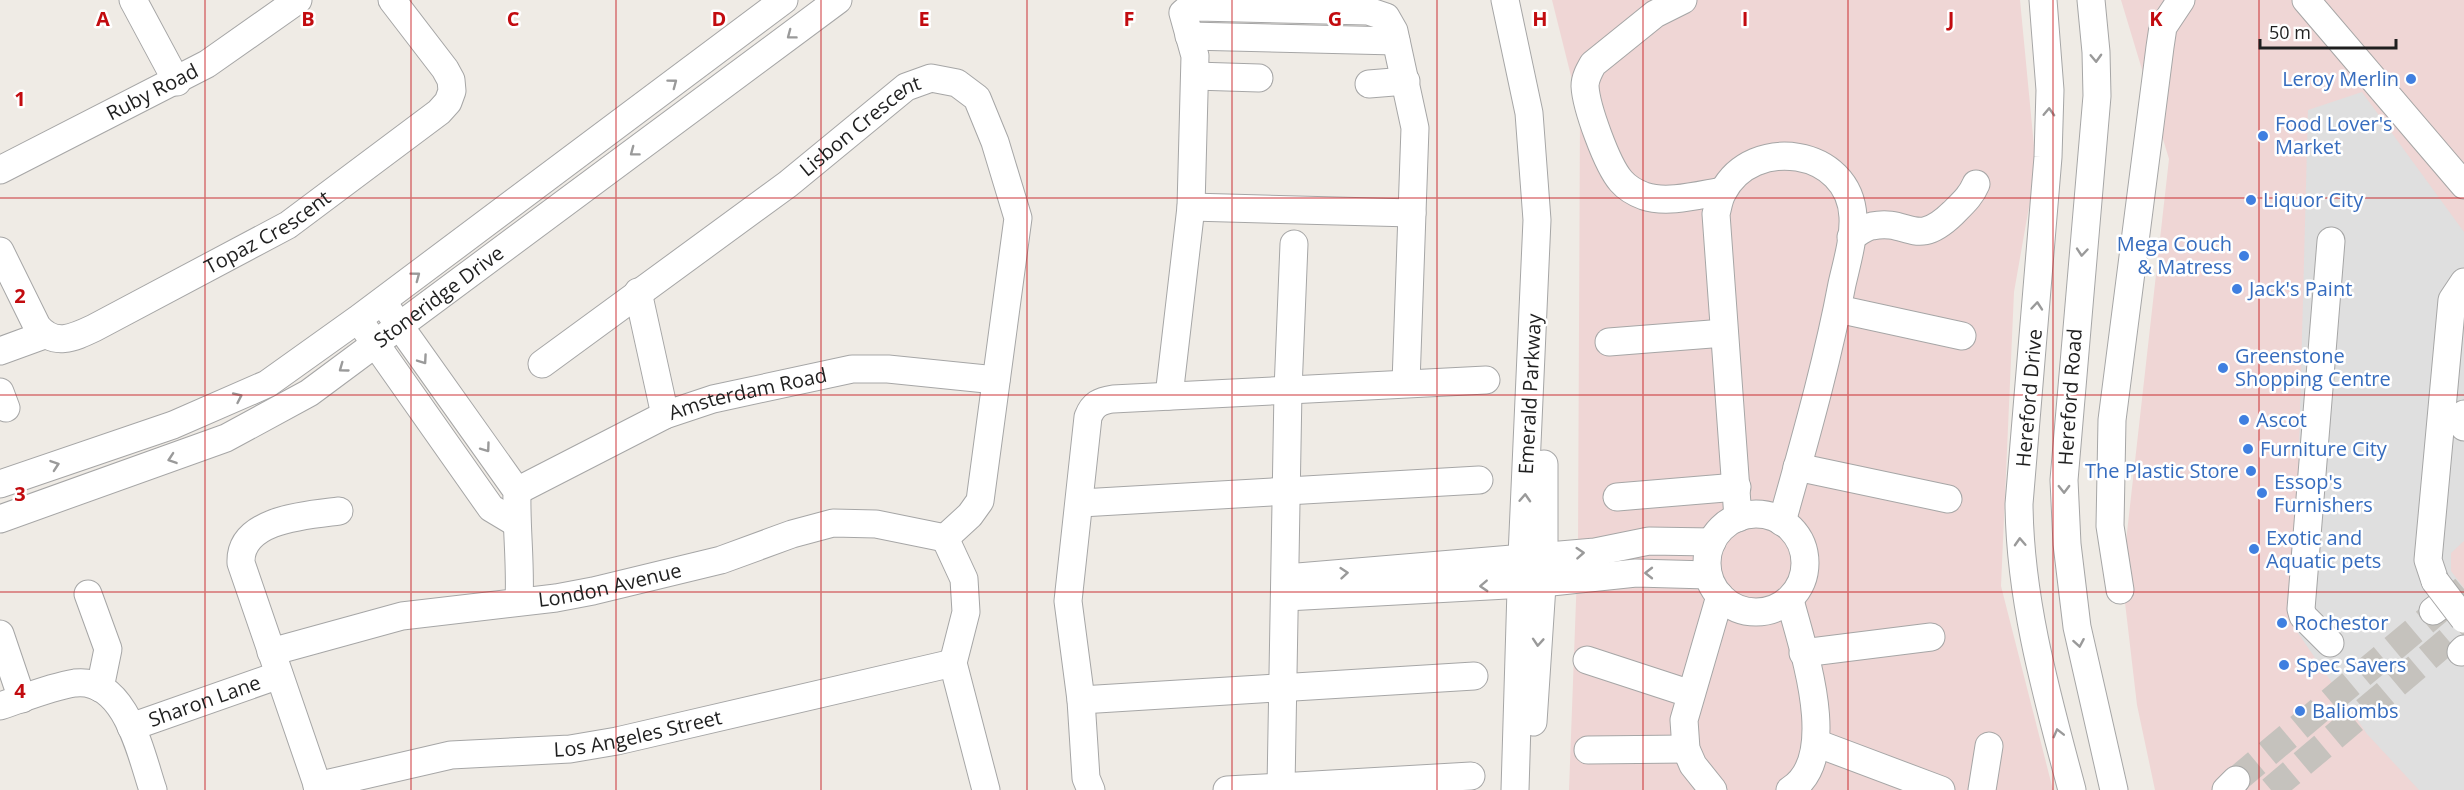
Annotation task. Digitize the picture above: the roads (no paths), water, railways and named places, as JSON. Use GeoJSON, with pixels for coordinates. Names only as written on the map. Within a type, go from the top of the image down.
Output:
{"type":"FeatureCollection","features":[{"type":"Feature","properties":{"kind":"street"},"geometry":{"type":"LineString","coordinates":[[133,0],[177,82]]}},
{"type":"Feature","properties":{"kind":"street","name":"Ruby Road"},"geometry":{"type":"LineString","coordinates":[[0,170],[177,82],[207,64],[298,0]]}},
{"type":"Feature","properties":{"kind":"street","name":"Topaz Crescent"},"geometry":{"type":"LineString","coordinates":[[44,335],[63,340],[75,337],[275,233],[439,112],[448,102],[452,91],[451,80],[435,54],[392,0]]}},
{"type":"Feature","properties":{"kind":"street","name":"Stoneridge Drive"},"geometry":{"type":"LineString","coordinates":[[0,484],[173,425],[267,384],[358,319],[784,0]]}},
{"type":"Feature","properties":{"kind":"street","name":"Stoneridge Drive"},"geometry":{"type":"LineString","coordinates":[[0,519],[226,438],[309,393],[838,0]]}},
{"type":"Feature","properties":{"kind":"street","name":"Emerald Parkway"},"geometry":{"type":"LineString","coordinates":[[1505,0],[1529,113],[1537,220],[1533,556]]}},
{"type":"Feature","properties":{"kind":"street","name":"Emerald Parkway"},"geometry":{"type":"LineString","coordinates":[[1521,0],[1540,92],[1547,160],[1532,584],[1529,790]]}},
{"type":"Feature","properties":{"kind":"street"},"geometry":{"type":"LineString","coordinates":[[1683,0],[1655,14],[1593,64],[1587,73],[1585,86],[1604,152],[1621,181],[1634,192],[1647,198],[1680,198],[1723,191]]}},
{"type":"Feature","properties":{"kind":"street","name":"Hereford Drive"},"geometry":{"type":"LineString","coordinates":[[2043,0],[2050,90],[2048,157],[2019,504],[2019,545],[2029,618],[2072,790]]}},
{"type":"Feature","properties":{"kind":"street","name":"Hereford Road"},"geometry":{"type":"LineString","coordinates":[[2091,0],[2097,96],[2071,381],[2064,489],[2077,627],[2111,780]]}},
{"type":"Feature","properties":{"kind":"street"},"geometry":{"type":"LineString","coordinates":[[2120,590],[2110,526],[2112,420],[2163,27],[2181,0]]}},
{"type":"Feature","properties":{"kind":"street"},"geometry":{"type":"LineString","coordinates":[[2306,0],[2464,185]]}},
{"type":"Feature","properties":{"kind":"street"},"geometry":{"type":"LineString","coordinates":[[1169,396],[1191,207],[1194,48],[1182,13],[1190,8],[1368,11],[1386,17],[1396,41],[1416,137],[1406,383]]}},
{"type":"Feature","properties":{"kind":"street"},"geometry":{"type":"LineString","coordinates":[[1195,76],[1259,78]]}},
{"type":"Feature","properties":{"kind":"street","name":"Lisbon Crescent"},"geometry":{"type":"LineString","coordinates":[[542,364],[788,184],[906,87],[919,81],[944,79],[957,83],[977,98],[995,142],[1016,206],[1017,232],[980,501],[970,516],[945,538]]}},
{"type":"Feature","properties":{"kind":"street"},"geometry":{"type":"LineString","coordinates":[[1369,84],[1406,81]]}},
{"type":"Feature","properties":{"kind":"street"},"geometry":{"type":"LineString","coordinates":[[1738,518],[1716,214],[1723,191],[1738,174],[1758,161],[1779,156],[1812,160],[1827,166],[1839,178],[1849,197],[1853,216],[1838,309],[1782,522]]}},
{"type":"Feature","properties":{"kind":"street"},"geometry":{"type":"LineString","coordinates":[[1851,237],[1869,226],[1880,224],[1916,232],[1937,228],[1971,195],[1976,183]]}},
{"type":"Feature","properties":{"kind":"street"},"geometry":{"type":"LineString","coordinates":[[1191,207],[1412,213]]}},
{"type":"Feature","properties":{"kind":"street"},"geometry":{"type":"LineString","coordinates":[[2330,643],[2303,616],[2301,609],[2331,241]]}},
{"type":"Feature","properties":{"kind":"street"},"geometry":{"type":"LineString","coordinates":[[1281,787],[1288,390],[1294,244]]}},
{"type":"Feature","properties":{"kind":"street"},"geometry":{"type":"LineString","coordinates":[[0,251],[44,335],[0,351]]}},
{"type":"Feature","properties":{"kind":"street"},"geometry":{"type":"LineString","coordinates":[[2437,591],[2452,300],[2464,282]]}},
{"type":"Feature","properties":{"kind":"street"},"geometry":{"type":"LineString","coordinates":[[638,292],[665,415]]}},
{"type":"Feature","properties":{"kind":"street"},"geometry":{"type":"LineString","coordinates":[[382,301],[517,491],[516,522],[521,567],[519,601]]}},
{"type":"Feature","properties":{"kind":"street"},"geometry":{"type":"LineString","coordinates":[[1838,309],[1962,336]]}},
{"type":"Feature","properties":{"kind":"street"},"geometry":{"type":"LineString","coordinates":[[358,319],[492,508],[516,522]]}},
{"type":"Feature","properties":{"kind":"street"},"geometry":{"type":"LineString","coordinates":[[1609,342],[1724,333]]}},
{"type":"Feature","properties":{"kind":"street","name":"Amsterdam Road"},"geometry":{"type":"LineString","coordinates":[[517,491],[665,415],[713,399],[852,369],[888,369],[996,380]]}},
{"type":"Feature","properties":{"kind":"street"},"geometry":{"type":"LineString","coordinates":[[1091,790],[1086,778],[1081,700],[1068,601],[1081,503],[1088,417],[1092,409],[1103,401],[1169,396],[1486,381]]}},
{"type":"Feature","properties":{"kind":"street"},"geometry":{"type":"LineString","coordinates":[[2464,414],[2462,420],[2464,427]]}},
{"type":"Feature","properties":{"kind":"street"},"geometry":{"type":"LineString","coordinates":[[1797,467],[1948,498]]}},
{"type":"Feature","properties":{"kind":"street"},"geometry":{"type":"LineString","coordinates":[[1081,503],[1479,480]]}},
{"type":"Feature","properties":{"kind":"street"},"geometry":{"type":"LineString","coordinates":[[1617,497],[1737,487]]}},
{"type":"Feature","properties":{"kind":"street"},"geometry":{"type":"LineString","coordinates":[[318,788],[242,563],[241,552],[251,536],[277,522],[339,511]]}},
{"type":"Feature","properties":{"kind":"street"},"geometry":{"type":"LineString","coordinates":[[1286,588],[1532,584],[1636,573],[1714,586],[1742,611],[1758,613],[1775,609],[1790,600],[1800,586],[1805,572],[1805,556],[1801,541],[1791,528],[1782,522],[1764,514],[1738,518],[1721,529],[1712,542],[1707,558],[1714,586],[1684,720],[1686,749],[1693,765],[1709,789]]}},
{"type":"Feature","properties":{"kind":"street","name":"London Avenue"},"geometry":{"type":"LineString","coordinates":[[275,663],[402,616],[576,595],[710,563],[792,534],[833,523],[876,524],[945,538]]}},
{"type":"Feature","properties":{"kind":"street"},"geometry":{"type":"LineString","coordinates":[[945,538],[958,562],[967,595],[966,612],[953,663],[986,790]]}},
{"type":"Feature","properties":{"kind":"street"},"geometry":{"type":"LineString","coordinates":[[1286,588],[1533,556],[1595,552],[1649,541],[1712,542]]}},
{"type":"Feature","properties":{"kind":"street","name":"Emerald Parkway"},"geometry":{"type":"LineString","coordinates":[[1515,790],[1532,584]]}},
{"type":"Feature","properties":{"kind":"street"},"geometry":{"type":"LineString","coordinates":[[88,594],[108,649],[100,688]]}},
{"type":"Feature","properties":{"kind":"street"},"geometry":{"type":"LineString","coordinates":[[1790,600],[1813,699],[1816,743],[1812,763],[1804,779],[1790,790]]}},
{"type":"Feature","properties":{"kind":"street"},"geometry":{"type":"LineString","coordinates":[[0,634],[11,703],[73,684],[89,684],[100,688],[118,702],[131,727],[153,790]]}},
{"type":"Feature","properties":{"kind":"street"},"geometry":{"type":"LineString","coordinates":[[1803,653],[1931,637]]}},
{"type":"Feature","properties":{"kind":"street"},"geometry":{"type":"LineString","coordinates":[[1587,660],[1691,694]]}},
{"type":"Feature","properties":{"kind":"street","name":"Sharon Lane"},"geometry":{"type":"LineString","coordinates":[[131,727],[275,663]]}},
{"type":"Feature","properties":{"kind":"street","name":"Los Angeles Street"},"geometry":{"type":"LineString","coordinates":[[318,788],[451,755],[561,749],[617,741],[953,663]]}},
{"type":"Feature","properties":{"kind":"street"},"geometry":{"type":"LineString","coordinates":[[1081,700],[1474,676]]}},
{"type":"Feature","properties":{"kind":"street"},"geometry":{"type":"LineString","coordinates":[[1816,743],[1941,790]]}},
{"type":"Feature","properties":{"kind":"street"},"geometry":{"type":"LineString","coordinates":[[1982,790],[1989,746]]}},
{"type":"Feature","properties":{"kind":"street"},"geometry":{"type":"LineString","coordinates":[[1588,750],[1686,749]]}},
{"type":"Feature","properties":{"kind":"street"},"geometry":{"type":"LineString","coordinates":[[1227,790],[1392,785],[1471,776]]}},
{"type":"Feature","properties":{"kind":"street"},"geometry":{"type":"LineString","coordinates":[[2111,780],[2129,790]]}},
{"type":"Feature","properties":{"kind":"tunnel"},"geometry":{"type":"LineString","coordinates":[[2236,780],[2464,589]]}},
{"type":"Feature","properties":{"kind":"tunnel"},"geometry":{"type":"LineString","coordinates":[[2271,790],[2464,627]]}},
{"type":"Feature","properties":{"kind":"place","name":"Leroy Merlin"},"geometry":{"type":"Point","coordinates":[2411,79]}},
{"type":"Feature","properties":{"kind":"place","name":"Food Lover's Market"},"geometry":{"type":"Point","coordinates":[2263,136]}},
{"type":"Feature","properties":{"kind":"place","name":"Liquor City"},"geometry":{"type":"Point","coordinates":[2251,200]}},
{"type":"Feature","properties":{"kind":"place","name":"Mega Couch & Matress"},"geometry":{"type":"Point","coordinates":[2244,256]}},
{"type":"Feature","properties":{"kind":"place","name":"Jack's Paint"},"geometry":{"type":"Point","coordinates":[2237,289]}},
{"type":"Feature","properties":{"kind":"place","name":"Greenstone Shopping Centre"},"geometry":{"type":"Point","coordinates":[2223,368]}},
{"type":"Feature","properties":{"kind":"place","name":"Ascot"},"geometry":{"type":"Point","coordinates":[2244,420]}},
{"type":"Feature","properties":{"kind":"place","name":"Furniture City"},"geometry":{"type":"Point","coordinates":[2248,449]}},
{"type":"Feature","properties":{"kind":"place","name":"The Plastic Store"},"geometry":{"type":"Point","coordinates":[2251,471]}},
{"type":"Feature","properties":{"kind":"place","name":"Essop's Furnishers"},"geometry":{"type":"Point","coordinates":[2262,493]}},
{"type":"Feature","properties":{"kind":"place","name":"Exotic and Aquatic pets"},"geometry":{"type":"Point","coordinates":[2254,549]}},
{"type":"Feature","properties":{"kind":"place","name":"Rochestor"},"geometry":{"type":"Point","coordinates":[2282,623]}},
{"type":"Feature","properties":{"kind":"place","name":"Spec Savers"},"geometry":{"type":"Point","coordinates":[2284,665]}},
{"type":"Feature","properties":{"kind":"place","name":"Baliombs"},"geometry":{"type":"Point","coordinates":[2300,711]}}]}
